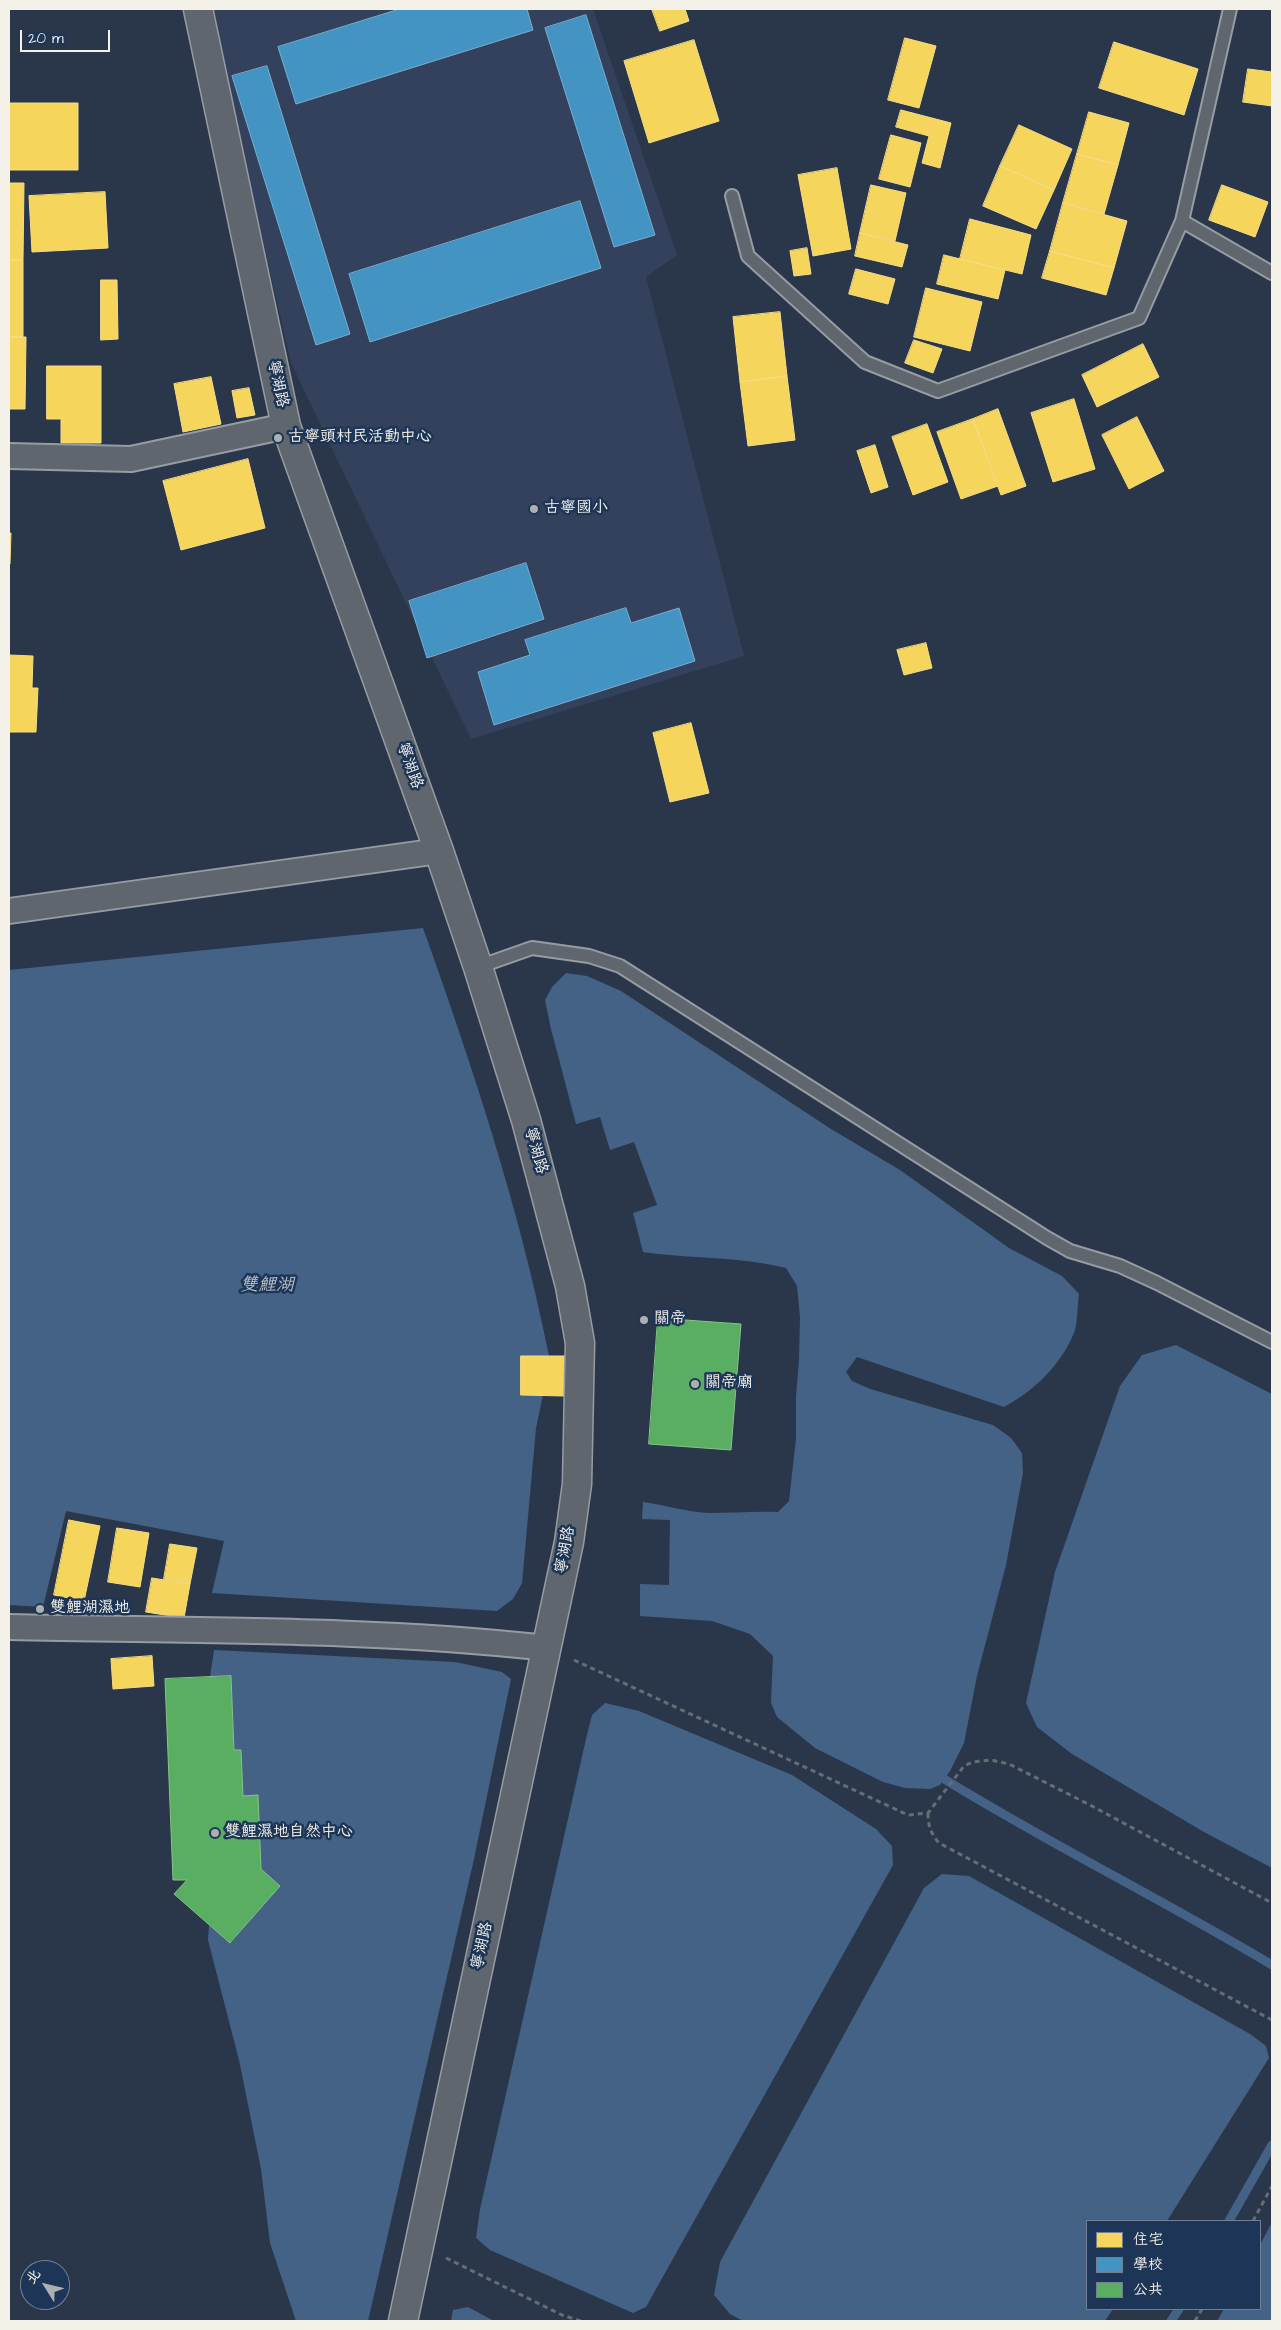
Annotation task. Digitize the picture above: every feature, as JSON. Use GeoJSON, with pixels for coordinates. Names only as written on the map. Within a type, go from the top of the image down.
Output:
{"type":"FeatureCollection","features":[{"type":"Feature","properties":{"kind":"main road","name":"寧湖路"},"geometry":{"type":"LineString","coordinates":[[198,9],[286,426],[439,851],[478,966],[526,1120],[553,1215],[570,1286],[580,1343],[577,1484],[569,1542],[403,2321]]}},
{"type":"Feature","properties":{"kind":"street"},"geometry":{"type":"LineString","coordinates":[[9,456],[132,459],[286,426]]}},
{"type":"Feature","properties":{"kind":"street"},"geometry":{"type":"LineString","coordinates":[[9,910],[439,851]]}},
{"type":"Feature","properties":{"kind":"street"},"geometry":{"type":"LineString","coordinates":[[9,1626],[311,1632],[473,1641],[547,1648]]}},
{"type":"Feature","properties":{"kind":"lane"},"geometry":{"type":"LineString","coordinates":[[732,196],[748,256],[865,362],[938,391],[1139,318],[1182,222],[1230,9]]}},
{"type":"Feature","properties":{"kind":"lane"},"geometry":{"type":"LineString","coordinates":[[1182,222],[1272,273]]}},
{"type":"Feature","properties":{"kind":"lane"},"geometry":{"type":"LineString","coordinates":[[478,966],[532,948],[590,956],[620,966],[1047,1238],[1070,1251],[1120,1266],[1158,1283],[1272,1342]]}},
{"type":"Feature","properties":{"kind":"path"},"geometry":{"type":"LineString","coordinates":[[547,1648],[908,1815],[928,1813]]}},
{"type":"Feature","properties":{"kind":"path"},"geometry":{"type":"LineString","coordinates":[[1272,1903],[1090,1804],[1008,1764],[991,1760],[973,1762],[957,1774],[928,1813],[928,1825],[931,1833],[939,1843],[1272,2020]]}},
{"type":"Feature","properties":{"kind":"path"},"geometry":{"type":"LineString","coordinates":[[1254,2220],[1272,2186]]}},
{"type":"Feature","properties":{"kind":"path"},"geometry":{"type":"LineString","coordinates":[[420,2244],[562,2315],[581,2321]]}},
{"type":"Feature","properties":{"kind":"path"},"geometry":{"type":"LineString","coordinates":[[1195,2321],[1201,2310]]}},
{"type":"Feature","properties":{"kind":"shaded area","name":"古寧國小"},"geometry":{"type":"Polygon","coordinates":[[[210,9],[593,9],[677,255],[646,277],[744,656],[471,739],[291,363],[210,9]]]}},
{"type":"Feature","properties":{"kind":"water","name":"雙鯉湖"},"geometry":{"type":"Polygon","coordinates":[[[423,928],[460,1033],[510,1193],[549,1356],[521,1356],[521,1394],[543,1395],[536,1428],[522,1583],[513,1599],[497,1611],[212,1593],[224,1541],[66,1511],[43,1607],[9,1605],[9,970],[423,928]]]}},
{"type":"Feature","properties":{"kind":"water"},"geometry":{"type":"Polygon","coordinates":[[[566,973],[587,976],[621,991],[831,1129],[900,1170],[1009,1248],[1062,1276],[1079,1294],[1074,1333],[1062,1356],[1036,1385],[1004,1407],[857,1357],[846,1372],[852,1381],[870,1389],[993,1425],[1011,1438],[1022,1453],[1023,1473],[1006,1565],[977,1676],[964,1743],[950,1771],[940,1785],[930,1789],[905,1788],[883,1782],[815,1748],[777,1717],[771,1703],[773,1656],[750,1634],[712,1621],[640,1616],[640,1584],[669,1585],[670,1520],[642,1519],[643,1502],[708,1513],[778,1512],[789,1501],[796,1439],[796,1397],[799,1360],[800,1317],[797,1286],[786,1268],[768,1264],[643,1252],[633,1213],[657,1205],[634,1142],[610,1150],[600,1117],[576,1124],[545,1000],[552,987],[566,973]]]}},
{"type":"Feature","properties":{"kind":"water"},"geometry":{"type":"Polygon","coordinates":[[[1176,1345],[1272,1394],[1272,1868],[1204,1832],[1072,1754],[1037,1727],[1026,1703],[1055,1572],[1120,1386],[1142,1355],[1176,1345]]]}},
{"type":"Feature","properties":{"kind":"water"},"geometry":{"type":"Polygon","coordinates":[[[214,1650],[455,1662],[502,1672],[511,1679],[474,1859],[368,2321],[296,2321],[270,2243],[261,2169],[239,2060],[208,1940],[209,1925],[231,1943],[280,1886],[261,1869],[234,1750],[231,1676],[210,1677],[214,1650]]]}},
{"type":"Feature","properties":{"kind":"water"},"geometry":{"type":"Polygon","coordinates":[[[605,1703],[639,1711],[792,1775],[876,1829],[892,1846],[893,1865],[646,2307],[633,2313],[490,2250],[476,2238],[480,2209],[586,1739],[592,1715],[605,1703]]]}},
{"type":"Feature","properties":{"kind":"water"},"geometry":{"type":"Polygon","coordinates":[[[942,1874],[969,1876],[1250,2034],[1266,2046],[1269,2058],[1168,2220],[1086,2220],[1086,2310],[1112,2310],[1105,2321],[743,2321],[730,2314],[714,2295],[720,2262],[924,1888],[942,1874]]]}},
{"type":"Feature","properties":{"kind":"water"},"geometry":{"type":"Polygon","coordinates":[[[1272,2222],[1272,2321],[1217,2321],[1223,2310],[1261,2310],[1261,2243],[1272,2222]]]}},
{"type":"Feature","properties":{"kind":"water"},"geometry":{"type":"Polygon","coordinates":[[[468,2307],[494,2321],[451,2321],[453,2310],[468,2307]]]}},
{"type":"Feature","properties":{"kind":"building: 住宅"},"geometry":{"type":"Polygon","coordinates":[[[652,9],[685,9],[689,21],[660,31],[652,9]]]}},
{"type":"Feature","properties":{"kind":"building: 住宅"},"geometry":{"type":"Polygon","coordinates":[[[905,38],[936,46],[919,108],[888,100],[905,38]]]}},
{"type":"Feature","properties":{"kind":"building: 住宅"},"geometry":{"type":"Polygon","coordinates":[[[694,40],[719,121],[649,143],[624,61],[694,40]]]}},
{"type":"Feature","properties":{"kind":"building: 住宅"},"geometry":{"type":"Polygon","coordinates":[[[1114,42],[1198,69],[1184,115],[1099,88],[1114,42]]]}},
{"type":"Feature","properties":{"kind":"building: 住宅"},"geometry":{"type":"Polygon","coordinates":[[[1248,69],[1272,72],[1272,106],[1243,102],[1248,69]]]}},
{"type":"Feature","properties":{"kind":"building: 住宅"},"geometry":{"type":"Polygon","coordinates":[[[10,103],[78,103],[78,170],[10,170],[10,103]]]}},
{"type":"Feature","properties":{"kind":"building: 住宅"},"geometry":{"type":"Polygon","coordinates":[[[901,110],[951,123],[940,168],[922,163],[929,136],[896,127],[901,110]]]}},
{"type":"Feature","properties":{"kind":"building: 住宅"},"geometry":{"type":"Polygon","coordinates":[[[1089,112],[1129,123],[1118,165],[1077,154],[1089,112]]]}},
{"type":"Feature","properties":{"kind":"building: 住宅"},"geometry":{"type":"Polygon","coordinates":[[[1019,125],[1072,149],[1054,190],[1000,166],[1019,125]]]}},
{"type":"Feature","properties":{"kind":"building: 住宅"},"geometry":{"type":"Polygon","coordinates":[[[891,135],[921,143],[910,187],[879,179],[891,135]]]}},
{"type":"Feature","properties":{"kind":"building: 住宅"},"geometry":{"type":"Polygon","coordinates":[[[1077,154],[1118,165],[1104,214],[1063,203],[1077,154]]]}},
{"type":"Feature","properties":{"kind":"building: 住宅"},"geometry":{"type":"Polygon","coordinates":[[[1000,166],[1054,190],[1036,229],[983,206],[1000,166]]]}},
{"type":"Feature","properties":{"kind":"building: 住宅"},"geometry":{"type":"Polygon","coordinates":[[[837,168],[851,249],[813,256],[798,175],[837,168]]]}},
{"type":"Feature","properties":{"kind":"building: 住宅"},"geometry":{"type":"Polygon","coordinates":[[[9,183],[24,183],[23,260],[9,260],[9,183]]]}},
{"type":"Feature","properties":{"kind":"building: 住宅"},"geometry":{"type":"Polygon","coordinates":[[[871,185],[906,193],[895,241],[860,233],[871,185]]]}},
{"type":"Feature","properties":{"kind":"building: 住宅"},"geometry":{"type":"Polygon","coordinates":[[[1222,185],[1268,202],[1255,237],[1209,220],[1222,185]]]}},
{"type":"Feature","properties":{"kind":"building: 住宅"},"geometry":{"type":"Polygon","coordinates":[[[105,192],[108,248],[32,252],[29,196],[105,192]]]}},
{"type":"Feature","properties":{"kind":"building: 住宅"},"geometry":{"type":"Polygon","coordinates":[[[1063,203],[1127,221],[1114,268],[1050,251],[1063,203]]]}},
{"type":"Feature","properties":{"kind":"building: 住宅"},"geometry":{"type":"Polygon","coordinates":[[[970,219],[1031,235],[1022,274],[960,259],[970,219]]]}},
{"type":"Feature","properties":{"kind":"building: 住宅"},"geometry":{"type":"Polygon","coordinates":[[[860,233],[908,245],[902,267],[855,256],[860,233]]]}},
{"type":"Feature","properties":{"kind":"building: 住宅"},"geometry":{"type":"Polygon","coordinates":[[[807,248],[811,274],[794,276],[790,251],[807,248]]]}},
{"type":"Feature","properties":{"kind":"building: 住宅"},"geometry":{"type":"Polygon","coordinates":[[[1050,251],[1114,268],[1106,295],[1042,278],[1050,251]]]}},
{"type":"Feature","properties":{"kind":"building: 住宅"},"geometry":{"type":"Polygon","coordinates":[[[944,255],[1005,270],[998,299],[937,284],[944,255]]]}},
{"type":"Feature","properties":{"kind":"building: 住宅"},"geometry":{"type":"Polygon","coordinates":[[[9,260],[23,260],[23,337],[9,337],[9,260]]]}},
{"type":"Feature","properties":{"kind":"building: 住宅"},"geometry":{"type":"Polygon","coordinates":[[[856,269],[895,279],[888,304],[849,294],[856,269]]]}},
{"type":"Feature","properties":{"kind":"building: 住宅"},"geometry":{"type":"Polygon","coordinates":[[[101,280],[117,280],[118,339],[101,340],[101,280]]]}},
{"type":"Feature","properties":{"kind":"building: 住宅"},"geometry":{"type":"Polygon","coordinates":[[[926,288],[982,302],[970,351],[914,337],[926,288]]]}},
{"type":"Feature","properties":{"kind":"building: 住宅"},"geometry":{"type":"Polygon","coordinates":[[[780,312],[787,376],[740,382],[733,317],[780,312]]]}},
{"type":"Feature","properties":{"kind":"building: 住宅"},"geometry":{"type":"Polygon","coordinates":[[[9,337],[26,337],[25,409],[9,409],[9,337]]]}},
{"type":"Feature","properties":{"kind":"building: 住宅"},"geometry":{"type":"Polygon","coordinates":[[[914,340],[942,349],[933,373],[905,363],[914,340]]]}},
{"type":"Feature","properties":{"kind":"building: 住宅"},"geometry":{"type":"Polygon","coordinates":[[[1143,344],[1159,377],[1097,407],[1082,375],[1143,344]]]}},
{"type":"Feature","properties":{"kind":"building: 住宅"},"geometry":{"type":"Polygon","coordinates":[[[47,366],[101,366],[101,443],[61,443],[61,419],[47,419],[47,366]]]}},
{"type":"Feature","properties":{"kind":"building: 住宅"},"geometry":{"type":"Polygon","coordinates":[[[787,376],[795,440],[748,446],[740,382],[787,376]]]}},
{"type":"Feature","properties":{"kind":"building: 住宅"},"geometry":{"type":"Polygon","coordinates":[[[211,377],[221,424],[183,432],[174,384],[211,377]]]}},
{"type":"Feature","properties":{"kind":"building: 住宅"},"geometry":{"type":"Polygon","coordinates":[[[249,388],[255,415],[237,418],[232,391],[249,388]]]}},
{"type":"Feature","properties":{"kind":"building: 住宅"},"geometry":{"type":"Polygon","coordinates":[[[1074,399],[1095,469],[1053,482],[1031,413],[1074,399]]]}},
{"type":"Feature","properties":{"kind":"building: 住宅"},"geometry":{"type":"Polygon","coordinates":[[[998,409],[1026,486],[1001,495],[973,419],[998,409]]]}},
{"type":"Feature","properties":{"kind":"building: 住宅"},"geometry":{"type":"Polygon","coordinates":[[[1137,417],[1164,471],[1129,489],[1102,435],[1137,417]]]}},
{"type":"Feature","properties":{"kind":"building: 住宅"},"geometry":{"type":"Polygon","coordinates":[[[973,419],[998,486],[961,499],[937,432],[973,419]]]}},
{"type":"Feature","properties":{"kind":"building: 住宅"},"geometry":{"type":"Polygon","coordinates":[[[927,424],[948,482],[913,495],[892,437],[927,424]]]}},
{"type":"Feature","properties":{"kind":"building: 住宅"},"geometry":{"type":"Polygon","coordinates":[[[875,445],[888,487],[871,493],[857,451],[875,445]]]}},
{"type":"Feature","properties":{"kind":"building: 住宅"},"geometry":{"type":"Polygon","coordinates":[[[248,459],[265,528],[181,550],[163,481],[248,459]]]}},
{"type":"Feature","properties":{"kind":"building: 住宅"},"geometry":{"type":"Polygon","coordinates":[[[9,533],[11,533],[10,564],[9,564],[9,533]]]}},
{"type":"Feature","properties":{"kind":"building: 住宅"},"geometry":{"type":"Polygon","coordinates":[[[926,643],[932,668],[904,675],[897,650],[926,643]]]}},
{"type":"Feature","properties":{"kind":"building: 住宅"},"geometry":{"type":"Polygon","coordinates":[[[9,655],[33,656],[32,688],[38,688],[36,732],[9,732],[9,655]]]}},
{"type":"Feature","properties":{"kind":"building: 住宅"},"geometry":{"type":"Polygon","coordinates":[[[691,723],[709,793],[670,802],[653,733],[691,723]]]}},
{"type":"Feature","properties":{"kind":"building: 住宅"},"geometry":{"type":"Polygon","coordinates":[[[521,1356],[565,1356],[564,1396],[521,1395],[521,1356]]]}},
{"type":"Feature","properties":{"kind":"building: 住宅"},"geometry":{"type":"Polygon","coordinates":[[[69,1520],[100,1526],[84,1601],[54,1595],[69,1520]]]}},
{"type":"Feature","properties":{"kind":"building: 住宅"},"geometry":{"type":"Polygon","coordinates":[[[117,1528],[149,1533],[140,1587],[108,1582],[117,1528]]]}},
{"type":"Feature","properties":{"kind":"building: 住宅"},"geometry":{"type":"Polygon","coordinates":[[[170,1544],[197,1548],[190,1584],[164,1579],[170,1544]]]}},
{"type":"Feature","properties":{"kind":"building: 住宅"},"geometry":{"type":"Polygon","coordinates":[[[152,1578],[190,1584],[184,1618],[146,1612],[152,1578]]]}},
{"type":"Feature","properties":{"kind":"building: 住宅"},"geometry":{"type":"Polygon","coordinates":[[[152,1656],[154,1686],[113,1689],[111,1659],[152,1656]]]}},
{"type":"Feature","properties":{"kind":"building: 學校"},"geometry":{"type":"Polygon","coordinates":[[[400,9],[527,9],[533,30],[296,104],[278,47],[400,9]]]}},
{"type":"Feature","properties":{"kind":"building: 學校"},"geometry":{"type":"Polygon","coordinates":[[[586,15],[655,235],[614,247],[545,28],[586,15]]]}},
{"type":"Feature","properties":{"kind":"building: 學校"},"geometry":{"type":"Polygon","coordinates":[[[267,66],[350,334],[316,345],[232,76],[267,66]]]}},
{"type":"Feature","properties":{"kind":"building: 學校"},"geometry":{"type":"Polygon","coordinates":[[[580,201],[601,268],[370,342],[349,274],[580,201]]]}},
{"type":"Feature","properties":{"kind":"building: 學校"},"geometry":{"type":"Polygon","coordinates":[[[526,563],[544,619],[427,658],[409,601],[526,563]]]}},
{"type":"Feature","properties":{"kind":"building: 學校"},"geometry":{"type":"Polygon","coordinates":[[[626,608],[631,623],[679,608],[695,661],[494,725],[478,672],[530,655],[525,640],[626,608]]]}},
{"type":"Feature","properties":{"kind":"building: 公共","name":"關帝廟"},"geometry":{"type":"Polygon","coordinates":[[[658,1318],[741,1324],[731,1450],[649,1444],[658,1318]]]}},
{"type":"Feature","properties":{"kind":"building: 公共","name":"雙鯉濕地自然中心"},"geometry":{"type":"Polygon","coordinates":[[[231,1676],[234,1750],[241,1750],[243,1796],[258,1795],[261,1869],[280,1886],[230,1943],[174,1894],[187,1880],[173,1880],[165,1679],[231,1676]]]}},
{"type":"Feature","properties":{"kind":"waterway"},"geometry":{"type":"LineString","coordinates":[[936,1774],[1019,1823],[1272,1965]]}},
{"type":"Feature","properties":{"kind":"waterway"},"geometry":{"type":"LineString","coordinates":[[1230,2220],[1272,2145]]}},
{"type":"Feature","properties":{"kind":"waterway"},"geometry":{"type":"LineString","coordinates":[[1171,2321],[1178,2310]]}},
{"type":"Feature","properties":{"kind":"place","name":"古寧頭村民活動中心"},"geometry":{"type":"Point","coordinates":[278,438]}},
{"type":"Feature","properties":{"kind":"place","name":"古寧國小"},"geometry":{"type":"Point","coordinates":[534,509]}},
{"type":"Feature","properties":{"kind":"place","name":"關帝"},"geometry":{"type":"Point","coordinates":[644,1320]}},
{"type":"Feature","properties":{"kind":"place","name":"關帝廟"},"geometry":{"type":"Point","coordinates":[695,1384]}},
{"type":"Feature","properties":{"kind":"place","name":"雙鯉湖濕地"},"geometry":{"type":"Point","coordinates":[40,1609]}},
{"type":"Feature","properties":{"kind":"place","name":"雙鯉濕地自然中心"},"geometry":{"type":"Point","coordinates":[215,1833]}}]}
